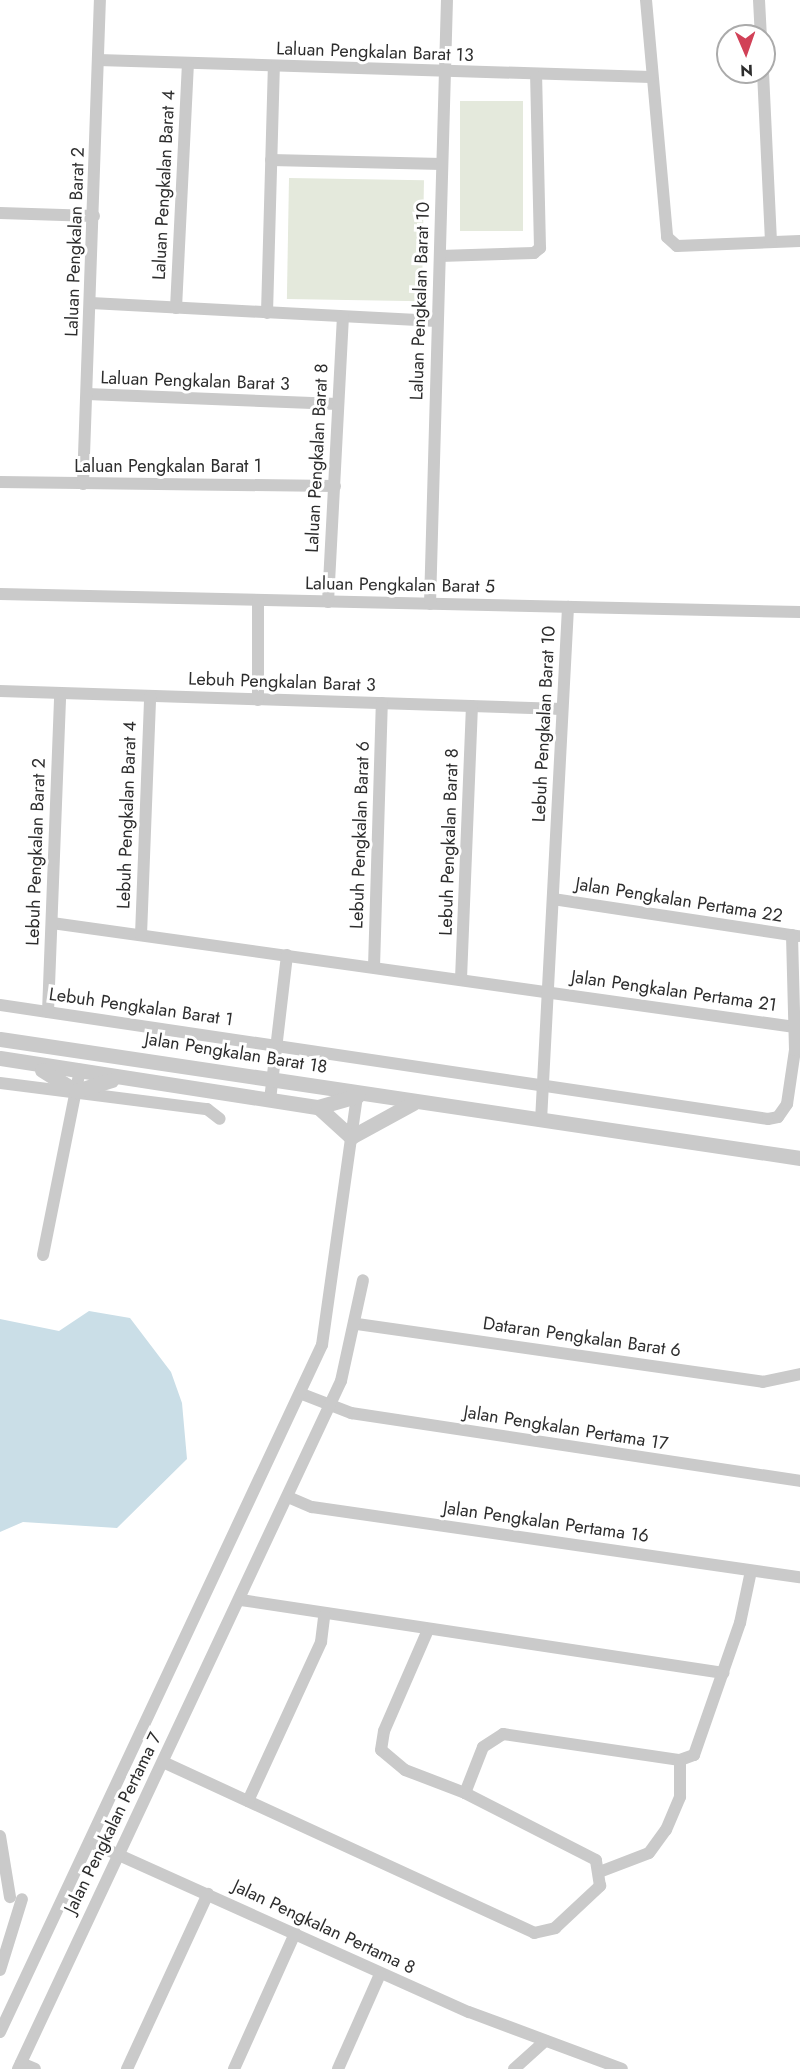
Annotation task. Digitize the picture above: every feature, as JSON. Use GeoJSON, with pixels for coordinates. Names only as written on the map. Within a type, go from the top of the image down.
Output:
{"type":"FeatureCollection","features":[{"type":"Feature","properties":{"kind":"street","name":"Laluan Pengkalan Barat 2"},"geometry":{"type":"LineString","coordinates":[[83,484],[100,0]]}},
{"type":"Feature","properties":{"kind":"street","name":"Laluan Pengkalan Barat 10"},"geometry":{"type":"LineString","coordinates":[[430,604],[447,0]]}},
{"type":"Feature","properties":{"kind":"street"},"geometry":{"type":"LineString","coordinates":[[646,0],[651,77],[658,99],[667,237],[677,246],[800,241]]}},
{"type":"Feature","properties":{"kind":"street"},"geometry":{"type":"LineString","coordinates":[[759,0],[760,24]]}},
{"type":"Feature","properties":{"kind":"street","name":"Laluan Pengkalan Barat 13"},"geometry":{"type":"LineString","coordinates":[[98,60],[444,71],[536,77],[651,77]]}},
{"type":"Feature","properties":{"kind":"street","name":"Laluan Pengkalan Barat 4"},"geometry":{"type":"LineString","coordinates":[[176,308],[189,64]]}},
{"type":"Feature","properties":{"kind":"street"},"geometry":{"type":"LineString","coordinates":[[267,313],[274,67]]}},
{"type":"Feature","properties":{"kind":"street"},"geometry":{"type":"LineString","coordinates":[[440,256],[534,253],[540,248],[536,77]]}},
{"type":"Feature","properties":{"kind":"street"},"geometry":{"type":"LineString","coordinates":[[764,84],[771,242]]}},
{"type":"Feature","properties":{"kind":"street"},"geometry":{"type":"LineString","coordinates":[[271,160],[442,164]]}},
{"type":"Feature","properties":{"kind":"street"},"geometry":{"type":"LineString","coordinates":[[0,213],[93,216]]}},
{"type":"Feature","properties":{"kind":"street"},"geometry":{"type":"LineString","coordinates":[[91,303],[437,321]]}},
{"type":"Feature","properties":{"kind":"street","name":"Laluan Pengkalan Barat 8"},"geometry":{"type":"LineString","coordinates":[[328,602],[343,317]]}},
{"type":"Feature","properties":{"kind":"street","name":"Laluan Pengkalan Barat 3"},"geometry":{"type":"LineString","coordinates":[[87,394],[338,404]]}},
{"type":"Feature","properties":{"kind":"street","name":"Laluan Pengkalan Barat 1"},"geometry":{"type":"LineString","coordinates":[[0,482],[335,486]]}},
{"type":"Feature","properties":{"kind":"street","name":"Laluan Pengkalan Barat 5"},"geometry":{"type":"LineString","coordinates":[[0,594],[800,612]]}},
{"type":"Feature","properties":{"kind":"street"},"geometry":{"type":"LineString","coordinates":[[258,600],[258,700]]}},
{"type":"Feature","properties":{"kind":"street","name":"Lebuh Pengkalan Barat 10"},"geometry":{"type":"LineString","coordinates":[[541,1122],[568,607]]}},
{"type":"Feature","properties":{"kind":"street","name":"Lebuh Pengkalan Barat 3"},"geometry":{"type":"LineString","coordinates":[[0,691],[562,709]]}},
{"type":"Feature","properties":{"kind":"street","name":"Lebuh Pengkalan Barat 2"},"geometry":{"type":"LineString","coordinates":[[48,1012],[60,693]]}},
{"type":"Feature","properties":{"kind":"street","name":"Lebuh Pengkalan Barat 4"},"geometry":{"type":"LineString","coordinates":[[141,935],[150,696]]}},
{"type":"Feature","properties":{"kind":"street","name":"Lebuh Pengkalan Barat 6"},"geometry":{"type":"LineString","coordinates":[[374,967],[382,704]]}},
{"type":"Feature","properties":{"kind":"street","name":"Lebuh Pengkalan Barat 8"},"geometry":{"type":"LineString","coordinates":[[461,979],[472,706]]}},
{"type":"Feature","properties":{"kind":"street","name":"Jalan Pengkalan Pertama 22"},"geometry":{"type":"LineString","coordinates":[[553,899],[796,935]]}},
{"type":"Feature","properties":{"kind":"street"},"geometry":{"type":"LineString","coordinates":[[52,923],[548,991]]}},
{"type":"Feature","properties":{"kind":"street"},"geometry":{"type":"LineString","coordinates":[[795,1027],[796,935]]}},
{"type":"Feature","properties":{"kind":"street"},"geometry":{"type":"LineString","coordinates":[[270,1100],[287,955]]}},
{"type":"Feature","properties":{"kind":"street","name":"Jalan Pengkalan Pertama 21"},"geometry":{"type":"LineString","coordinates":[[548,991],[795,1027]]}},
{"type":"Feature","properties":{"kind":"street","name":"Lebuh Pengkalan Barat 1"},"geometry":{"type":"LineString","coordinates":[[0,1005],[768,1119],[778,1117],[787,1104],[795,1027]]}},
{"type":"Feature","properties":{"kind":"street","name":"Jalan Pengkalan Barat 18"},"geometry":{"type":"LineString","coordinates":[[0,1039],[273,1076],[357,1096]]}},
{"type":"Feature","properties":{"kind":"street"},"geometry":{"type":"LineString","coordinates":[[38,1043],[80,1070]]}},
{"type":"Feature","properties":{"kind":"street"},"geometry":{"type":"LineString","coordinates":[[43,1255],[80,1070],[92,1060],[127,1057]]}},
{"type":"Feature","properties":{"kind":"street","name":"Jalan Pengkalan Barat 18"},"geometry":{"type":"LineString","coordinates":[[0,1058],[318,1107],[357,1096]]}},
{"type":"Feature","properties":{"kind":"street"},"geometry":{"type":"LineString","coordinates":[[19,1061],[59,1076],[75,1093]]}},
{"type":"Feature","properties":{"kind":"street"},"geometry":{"type":"LineString","coordinates":[[75,1093],[99,1081],[138,1079]]}},
{"type":"Feature","properties":{"kind":"street"},"geometry":{"type":"LineString","coordinates":[[0,1083],[207,1109],[220,1119]]}},
{"type":"Feature","properties":{"kind":"street"},"geometry":{"type":"LineString","coordinates":[[0,2032],[302,1394],[322,1345],[357,1096],[800,1158]]}},
{"type":"Feature","properties":{"kind":"street"},"geometry":{"type":"LineString","coordinates":[[351,1137],[413,1103]]}},
{"type":"Feature","properties":{"kind":"street"},"geometry":{"type":"LineString","coordinates":[[318,1107],[351,1137]]}},
{"type":"Feature","properties":{"kind":"street","name":"Jalan Pengkalan Pertama 7"},"geometry":{"type":"LineString","coordinates":[[16,2067],[241,1600],[288,1497],[329,1404],[357,1324],[363,1280]]}},
{"type":"Feature","properties":{"kind":"street","name":"Dataran Pengkalan Barat 6"},"geometry":{"type":"LineString","coordinates":[[357,1324],[763,1382],[800,1374]]}},
{"type":"Feature","properties":{"kind":"street","name":"Jalan Pengkalan Pertama 17"},"geometry":{"type":"LineString","coordinates":[[302,1394],[351,1413],[800,1481]]}},
{"type":"Feature","properties":{"kind":"street","name":"Jalan Pengkalan Pertama 16"},"geometry":{"type":"LineString","coordinates":[[288,1497],[312,1507],[800,1577]]}},
{"type":"Feature","properties":{"kind":"street"},"geometry":{"type":"LineString","coordinates":[[465,1793],[483,1747],[504,1734],[680,1760],[701,1747],[724,1673],[751,1571]]}},
{"type":"Feature","properties":{"kind":"street"},"geometry":{"type":"LineString","coordinates":[[241,1600],[324,1616],[724,1673]]}},
{"type":"Feature","properties":{"kind":"street"},"geometry":{"type":"LineString","coordinates":[[248,1801],[321,1642],[324,1616]]}},
{"type":"Feature","properties":{"kind":"street"},"geometry":{"type":"LineString","coordinates":[[163,1762],[534,1932],[555,1928],[600,1886],[602,1871],[588,1854],[465,1793],[405,1770],[381,1750],[384,1731],[428,1630]]}},
{"type":"Feature","properties":{"kind":"street"},"geometry":{"type":"LineString","coordinates":[[602,1871],[649,1853],[666,1830],[680,1797],[680,1760]]}},
{"type":"Feature","properties":{"kind":"street"},"geometry":{"type":"LineString","coordinates":[[0,1836],[16,1898],[0,1970]]}},
{"type":"Feature","properties":{"kind":"street","name":"Jalan Pengkalan Pertama 8"},"geometry":{"type":"LineString","coordinates":[[90,1842],[295,1933],[380,1974],[545,2041],[622,2069]]}},
{"type":"Feature","properties":{"kind":"street"},"geometry":{"type":"LineString","coordinates":[[128,2069],[208,1894]]}},
{"type":"Feature","properties":{"kind":"street"},"geometry":{"type":"LineString","coordinates":[[234,2069],[295,1933]]}},
{"type":"Feature","properties":{"kind":"street"},"geometry":{"type":"LineString","coordinates":[[338,2069],[380,1974]]}},
{"type":"Feature","properties":{"kind":"street"},"geometry":{"type":"LineString","coordinates":[[514,2069],[545,2041]]}},
{"type":"Feature","properties":{"kind":"street"},"geometry":{"type":"LineString","coordinates":[[16,2067],[35,2069]]}},
{"type":"Feature","properties":{"kind":"shaded area"},"geometry":{"type":"Polygon","coordinates":[[[460,101],[523,101],[523,231],[460,231],[460,101]]]}},
{"type":"Feature","properties":{"kind":"shaded area"},"geometry":{"type":"Polygon","coordinates":[[[289,178],[424,180],[422,301],[287,299],[289,178]]]}},
{"type":"Feature","properties":{"kind":"water"},"geometry":{"type":"Polygon","coordinates":[[[89,1311],[130,1318],[171,1372],[182,1403],[187,1459],[117,1528],[23,1522],[0,1532],[0,1319],[59,1331],[89,1311]]]}}]}
